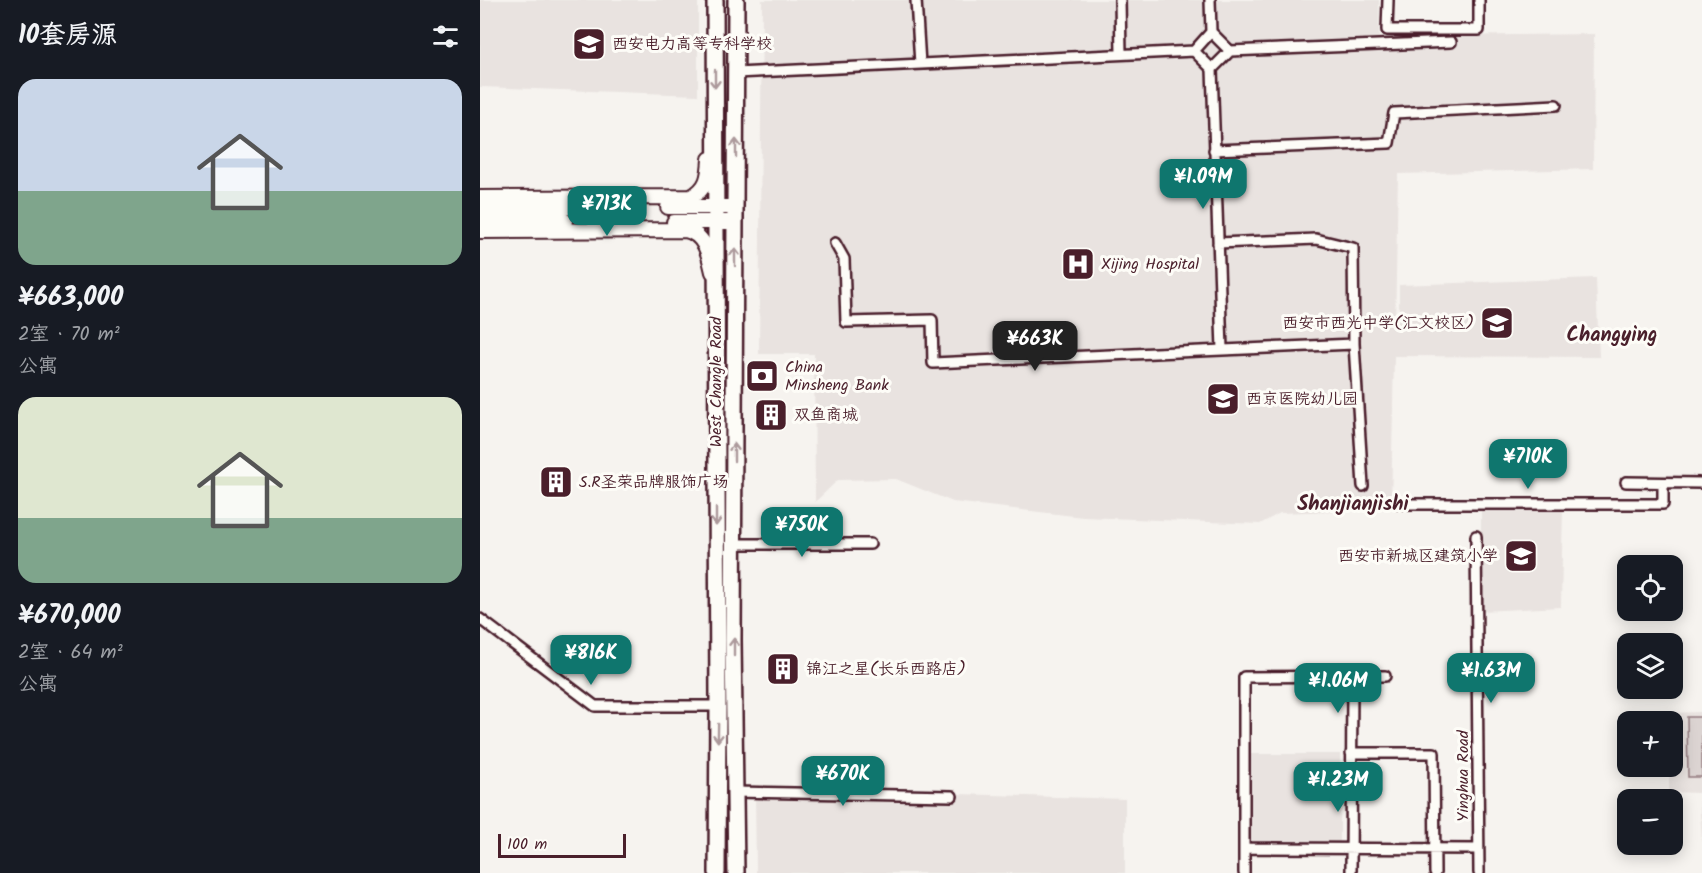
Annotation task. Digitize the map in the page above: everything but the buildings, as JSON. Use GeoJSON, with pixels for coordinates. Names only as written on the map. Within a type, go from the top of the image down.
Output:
{"type":"FeatureCollection","features":[{"type":"Feature","properties":{"kind":"main road","name":"West Changle Road"},"geometry":{"type":"LineString","coordinates":[[715,0],[717,873]]}},
{"type":"Feature","properties":{"kind":"main road","name":"West Changle Road"},"geometry":{"type":"LineString","coordinates":[[736,0],[734,544],[736,873]]}},
{"type":"Feature","properties":{"kind":"street"},"geometry":{"type":"LineString","coordinates":[[916,0],[920,64]]}},
{"type":"Feature","properties":{"kind":"street"},"geometry":{"type":"LineString","coordinates":[[1120,0],[1121,54]]}},
{"type":"Feature","properties":{"kind":"street"},"geometry":{"type":"LineString","coordinates":[[1209,0],[1211,32],[1230,51]]}},
{"type":"Feature","properties":{"kind":"street"},"geometry":{"type":"LineString","coordinates":[[1388,0],[1387,30],[1479,30],[1479,0]]}},
{"type":"Feature","properties":{"kind":"street"},"geometry":{"type":"LineString","coordinates":[[736,73],[1194,51],[1211,32]]}},
{"type":"Feature","properties":{"kind":"street"},"geometry":{"type":"LineString","coordinates":[[1212,69],[1230,51],[1451,42]]}},
{"type":"Feature","properties":{"kind":"street"},"geometry":{"type":"LineString","coordinates":[[1194,51],[1212,69],[1222,350]]}},
{"type":"Feature","properties":{"kind":"street"},"geometry":{"type":"LineString","coordinates":[[1215,150],[1389,143],[1394,114],[1556,105]]}},
{"type":"Feature","properties":{"kind":"street"},"geometry":{"type":"LineString","coordinates":[[480,198],[691,197],[705,186],[709,176],[715,127]]}},
{"type":"Feature","properties":{"kind":"street"},"geometry":{"type":"LineString","coordinates":[[644,198],[666,207]]}},
{"type":"Feature","properties":{"kind":"street"},"geometry":{"type":"LineString","coordinates":[[480,208],[666,207],[715,214]]}},
{"type":"Feature","properties":{"kind":"street"},"geometry":{"type":"LineString","coordinates":[[480,221],[735,215]]}},
{"type":"Feature","properties":{"kind":"street"},"geometry":{"type":"LineString","coordinates":[[480,231],[692,232],[703,241],[708,252],[715,284]]}},
{"type":"Feature","properties":{"kind":"street"},"geometry":{"type":"LineString","coordinates":[[1218,243],[1316,239],[1353,248],[1354,345],[1363,486]]}},
{"type":"Feature","properties":{"kind":"street"},"geometry":{"type":"LineString","coordinates":[[835,243],[844,259],[846,322],[932,320],[933,363],[1354,345]]}},
{"type":"Feature","properties":{"kind":"street"},"geometry":{"type":"LineString","coordinates":[[1626,482],[1702,483]]}},
{"type":"Feature","properties":{"kind":"street"},"geometry":{"type":"LineString","coordinates":[[1399,504],[1663,504],[1663,483]]}},
{"type":"Feature","properties":{"kind":"street","name":"Yinghua Road"},"geometry":{"type":"LineString","coordinates":[[1476,536],[1479,873]]}},
{"type":"Feature","properties":{"kind":"street"},"geometry":{"type":"LineString","coordinates":[[734,544],[870,544]]}},
{"type":"Feature","properties":{"kind":"street"},"geometry":{"type":"LineString","coordinates":[[480,619],[595,706],[718,706]]}},
{"type":"Feature","properties":{"kind":"street"},"geometry":{"type":"LineString","coordinates":[[1244,873],[1244,676],[1384,676]]}},
{"type":"Feature","properties":{"kind":"street"},"geometry":{"type":"LineString","coordinates":[[1351,873],[1352,676]]}},
{"type":"Feature","properties":{"kind":"street"},"geometry":{"type":"LineString","coordinates":[[1351,753],[1434,753],[1435,873]]}},
{"type":"Feature","properties":{"kind":"street"},"geometry":{"type":"LineString","coordinates":[[735,792],[952,796]]}},
{"type":"Feature","properties":{"kind":"street"},"geometry":{"type":"LineString","coordinates":[[1244,848],[1478,849]]}},
{"type":"Feature","properties":{"kind":"shaded area","name":"西安电力高等专科学校"},"geometry":{"type":"Polygon","coordinates":[[[480,0],[698,0],[698,95],[480,87],[480,0]]]}},
{"type":"Feature","properties":{"kind":"shaded area","name":"Xijing Hospital"},"geometry":{"type":"Polygon","coordinates":[[[762,0],[1379,0],[1379,37],[1594,34],[1593,169],[1398,174],[1395,327],[1399,316],[1399,285],[1596,278],[1599,357],[1394,356],[1391,509],[1280,513],[1260,524],[1083,517],[953,502],[896,479],[838,480],[815,502],[814,354],[759,354],[762,0]]]}},
{"type":"Feature","properties":{"kind":"shaded area","name":"西安市新城区建筑小学"},"geometry":{"type":"Polygon","coordinates":[[[1563,505],[1561,607],[1481,611],[1481,506],[1563,505]]]}},
{"type":"Feature","properties":{"kind":"shaded area"},"geometry":{"type":"Polygon","coordinates":[[[1702,712],[1702,844],[1699,793],[1683,792],[1683,789],[1669,789],[1669,777],[1683,777],[1683,713],[1702,712]]]}},
{"type":"Feature","properties":{"kind":"shaded area"},"geometry":{"type":"Polygon","coordinates":[[[1687,717],[1702,717],[1702,777],[1688,777],[1687,717]]]}},
{"type":"Feature","properties":{"kind":"shaded area"},"geometry":{"type":"Polygon","coordinates":[[[1246,754],[1340,754],[1340,846],[1253,846],[1248,836],[1246,754]]]}},
{"type":"Feature","properties":{"kind":"shaded area"},"geometry":{"type":"Polygon","coordinates":[[[755,788],[1125,799],[1125,873],[756,873],[755,788]]]}},
{"type":"Feature","properties":{"kind":"place","name":"西安电力高等专科学校"},"geometry":{"type":"Point","coordinates":[589,44]}},
{"type":"Feature","properties":{"kind":"place","name":"Xijing Hospital"},"geometry":{"type":"Point","coordinates":[1078,264]}},
{"type":"Feature","properties":{"kind":"place","name":"西安市西光中学(汇文校区)"},"geometry":{"type":"Point","coordinates":[1497,323]}},
{"type":"Feature","properties":{"kind":"place","name":"China Minsheng Bank"},"geometry":{"type":"Point","coordinates":[762,376]}},
{"type":"Feature","properties":{"kind":"place","name":"西京医院幼儿园"},"geometry":{"type":"Point","coordinates":[1223,399]}},
{"type":"Feature","properties":{"kind":"place","name":"双鱼商城"},"geometry":{"type":"Point","coordinates":[771,415]}},
{"type":"Feature","properties":{"kind":"place","name":"S.R圣荣品牌服饰广场"},"geometry":{"type":"Point","coordinates":[556,482]}},
{"type":"Feature","properties":{"kind":"place","name":"西安市新城区建筑小学"},"geometry":{"type":"Point","coordinates":[1521,556]}},
{"type":"Feature","properties":{"kind":"place","name":"锦江之星(长乐西路店)"},"geometry":{"type":"Point","coordinates":[783,669]}},
{"type":"Feature","properties":{"kind":"district","name":"Changying"},"geometry":{"type":"Point","coordinates":[1612,336]}},
{"type":"Feature","properties":{"kind":"district","name":"Shanjianjishi"},"geometry":{"type":"Point","coordinates":[1353,505]}}]}
